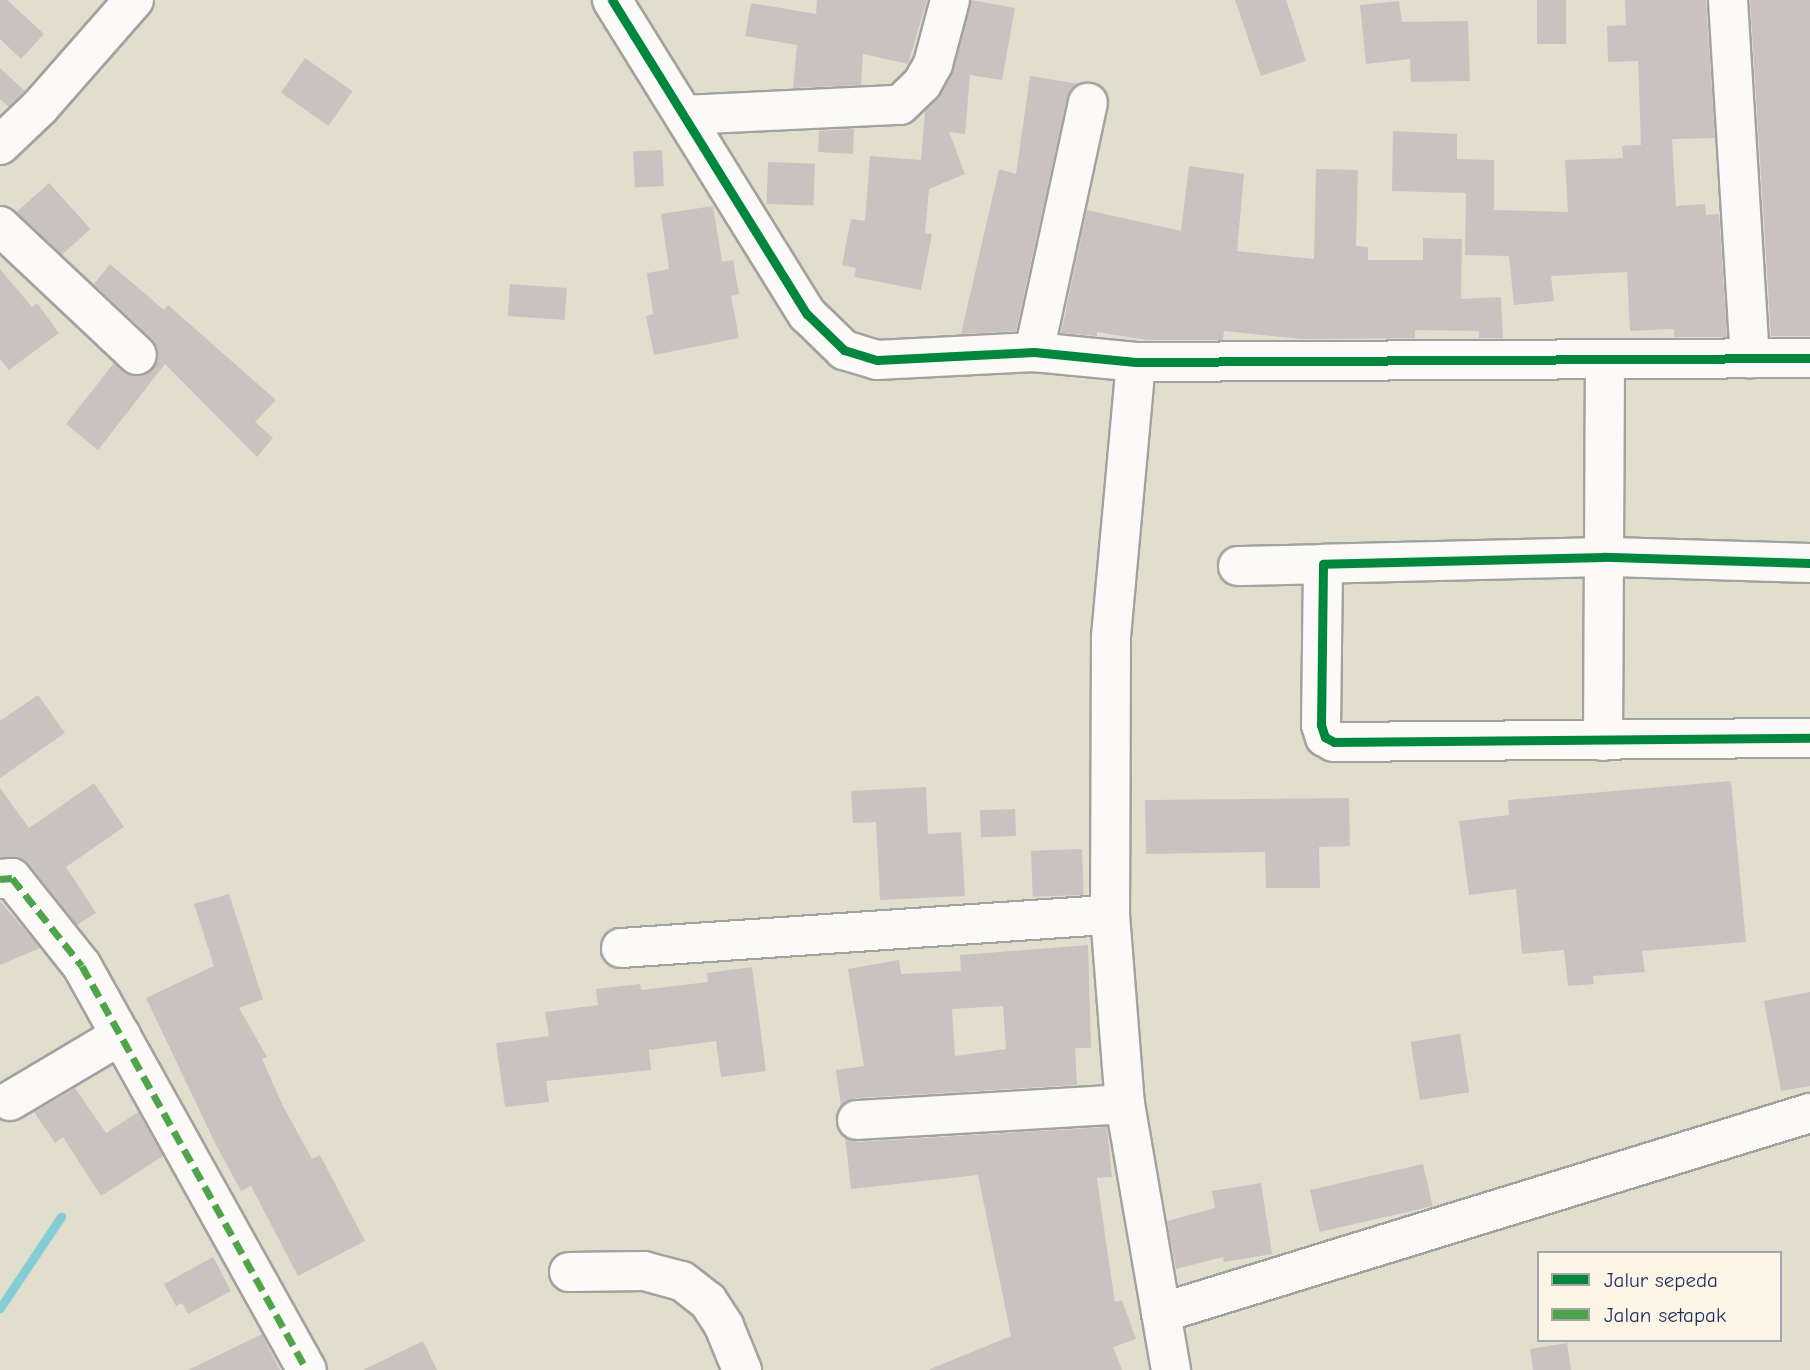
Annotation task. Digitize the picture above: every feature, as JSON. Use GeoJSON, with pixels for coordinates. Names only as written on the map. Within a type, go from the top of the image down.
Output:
{"type":"FeatureCollection","features":[{"type":"Feature","properties":{"kind":"street"},"geometry":{"type":"LineString","coordinates":[[0,145],[39,108],[134,0]]}},
{"type":"Feature","properties":{"kind":"street"},"geometry":{"type":"LineString","coordinates":[[612,0],[807,314],[844,350],[889,360],[1034,352],[1136,362],[1810,358]]}},
{"type":"Feature","properties":{"kind":"street"},"geometry":{"type":"LineString","coordinates":[[684,115],[900,105],[916,91],[933,64],[950,0]]}},
{"type":"Feature","properties":{"kind":"street"},"geometry":{"type":"LineString","coordinates":[[1728,0],[1750,358]]}},
{"type":"Feature","properties":{"kind":"street"},"geometry":{"type":"LineString","coordinates":[[1034,352],[1088,103]]}},
{"type":"Feature","properties":{"kind":"street"},"geometry":{"type":"LineString","coordinates":[[0,226],[137,355]]}},
{"type":"Feature","properties":{"kind":"street"},"geometry":{"type":"LineString","coordinates":[[1603,741],[1605,359]]}},
{"type":"Feature","properties":{"kind":"street"},"geometry":{"type":"LineString","coordinates":[[1136,362],[1111,638],[1110,915],[1125,1104],[1171,1370]]}},
{"type":"Feature","properties":{"kind":"street"},"geometry":{"type":"LineString","coordinates":[[1238,566],[1603,557],[1810,563]]}},
{"type":"Feature","properties":{"kind":"street"},"geometry":{"type":"LineString","coordinates":[[1323,564],[1321,725],[1325,737],[1334,743],[1810,738]]}},
{"type":"Feature","properties":{"kind":"street"},"geometry":{"type":"LineString","coordinates":[[0,879],[12,878],[82,966],[307,1370]]}},
{"type":"Feature","properties":{"kind":"street"},"geometry":{"type":"LineString","coordinates":[[621,947],[1110,915]]}},
{"type":"Feature","properties":{"kind":"street"},"geometry":{"type":"LineString","coordinates":[[10,1101],[121,1035]]}},
{"type":"Feature","properties":{"kind":"street"},"geometry":{"type":"LineString","coordinates":[[857,1120],[1125,1104]]}},
{"type":"Feature","properties":{"kind":"street"},"geometry":{"type":"LineString","coordinates":[[1161,1313],[1810,1112]]}},
{"type":"Feature","properties":{"kind":"street"},"geometry":{"type":"LineString","coordinates":[[569,1272],[644,1271],[682,1281],[708,1301],[724,1326],[742,1370]]}},
{"type":"Feature","properties":{"kind":"building"},"geometry":{"type":"Polygon","coordinates":[[[0,0],[7,0],[44,34],[21,59],[0,39],[0,0]]]}},
{"type":"Feature","properties":{"kind":"building"},"geometry":{"type":"Polygon","coordinates":[[[817,0],[927,0],[908,64],[863,54],[861,85],[793,88],[797,45],[745,36],[751,3],[816,14],[817,0]]]}},
{"type":"Feature","properties":{"kind":"building"},"geometry":{"type":"Polygon","coordinates":[[[971,0],[1015,8],[1002,80],[970,75],[965,134],[949,132],[965,174],[929,189],[925,233],[932,234],[921,290],[854,277],[856,268],[842,265],[851,219],[865,221],[870,156],[921,160],[925,111],[952,75],[971,0]]]}},
{"type":"Feature","properties":{"kind":"building"},"geometry":{"type":"Polygon","coordinates":[[[1235,0],[1286,0],[1306,61],[1261,76],[1235,0]]]}},
{"type":"Feature","properties":{"kind":"building"},"geometry":{"type":"Polygon","coordinates":[[[1537,0],[1566,0],[1566,44],[1537,44],[1537,0]]]}},
{"type":"Feature","properties":{"kind":"building"},"geometry":{"type":"Polygon","coordinates":[[[1625,0],[1706,0],[1715,138],[1672,139],[1676,206],[1705,204],[1706,215],[1719,214],[1727,337],[1674,337],[1674,329],[1630,331],[1627,272],[1551,276],[1554,301],[1514,305],[1509,256],[1465,255],[1466,193],[1392,191],[1393,131],[1457,134],[1457,159],[1494,160],[1494,210],[1568,212],[1565,160],[1623,158],[1622,146],[1641,145],[1638,61],[1608,62],[1607,26],[1626,25],[1625,0]]]}},
{"type":"Feature","properties":{"kind":"building"},"geometry":{"type":"Polygon","coordinates":[[[1750,0],[1810,0],[1810,336],[1771,336],[1750,0]]]}},
{"type":"Feature","properties":{"kind":"building"},"geometry":{"type":"Polygon","coordinates":[[[1399,1],[1402,22],[1468,21],[1470,81],[1411,82],[1410,59],[1366,64],[1360,5],[1399,1]]]}},
{"type":"Feature","properties":{"kind":"building"},"geometry":{"type":"Polygon","coordinates":[[[305,58],[353,91],[328,126],[281,92],[305,58]]]}},
{"type":"Feature","properties":{"kind":"building"},"geometry":{"type":"Polygon","coordinates":[[[0,68],[25,91],[9,107],[0,99],[0,68]]]}},
{"type":"Feature","properties":{"kind":"building"},"geometry":{"type":"Polygon","coordinates":[[[1030,76],[1079,84],[1067,98],[1016,331],[961,334],[999,169],[1016,174],[1030,76]]]}},
{"type":"Feature","properties":{"kind":"building"},"geometry":{"type":"Polygon","coordinates":[[[854,129],[853,154],[818,152],[819,131],[854,129]]]}},
{"type":"Feature","properties":{"kind":"building"},"geometry":{"type":"Polygon","coordinates":[[[662,150],[664,186],[635,187],[633,152],[662,150]]]}},
{"type":"Feature","properties":{"kind":"building"},"geometry":{"type":"Polygon","coordinates":[[[768,162],[815,164],[814,206],[767,204],[768,162]]]}},
{"type":"Feature","properties":{"kind":"building"},"geometry":{"type":"Polygon","coordinates":[[[1189,166],[1244,174],[1237,251],[1314,259],[1316,169],[1358,170],[1356,246],[1368,247],[1368,260],[1423,260],[1423,238],[1462,239],[1461,299],[1501,297],[1503,338],[1479,338],[1479,331],[1415,330],[1415,338],[1302,339],[1224,331],[1223,340],[1147,340],[1097,332],[1097,336],[1061,333],[1087,210],[1181,231],[1189,166]]]}},
{"type":"Feature","properties":{"kind":"building"},"geometry":{"type":"Polygon","coordinates":[[[49,183],[90,229],[59,258],[17,212],[49,183]]]}},
{"type":"Feature","properties":{"kind":"building"},"geometry":{"type":"Polygon","coordinates":[[[713,206],[722,262],[733,260],[739,294],[731,296],[739,338],[654,355],[646,316],[653,314],[647,273],[669,269],[661,214],[713,206]]]}},
{"type":"Feature","properties":{"kind":"building"},"geometry":{"type":"Polygon","coordinates":[[[110,264],[164,310],[168,305],[276,400],[255,422],[273,438],[257,457],[165,364],[98,450],[66,424],[114,363],[131,376],[143,376],[158,361],[152,339],[94,284],[110,264]]]}},
{"type":"Feature","properties":{"kind":"building"},"geometry":{"type":"Polygon","coordinates":[[[0,269],[32,307],[37,303],[59,333],[9,370],[0,359],[0,269]]]}},
{"type":"Feature","properties":{"kind":"building"},"geometry":{"type":"Polygon","coordinates":[[[510,284],[567,288],[565,320],[508,316],[510,284]]]}},
{"type":"Feature","properties":{"kind":"building"},"geometry":{"type":"Polygon","coordinates":[[[38,695],[65,733],[0,778],[0,721],[38,695]]]}},
{"type":"Feature","properties":{"kind":"building"},"geometry":{"type":"Polygon","coordinates":[[[1731,781],[1746,942],[1642,951],[1645,972],[1593,976],[1594,984],[1568,986],[1564,950],[1522,954],[1516,889],[1469,895],[1459,821],[1509,815],[1508,800],[1731,781]]]}},
{"type":"Feature","properties":{"kind":"building"},"geometry":{"type":"Polygon","coordinates":[[[94,783],[124,827],[66,867],[96,913],[77,925],[29,864],[20,858],[0,857],[0,788],[29,828],[94,783]]]}},
{"type":"Feature","properties":{"kind":"building"},"geometry":{"type":"Polygon","coordinates":[[[926,787],[928,834],[961,832],[965,896],[880,900],[876,822],[853,823],[851,791],[926,787]]]}},
{"type":"Feature","properties":{"kind":"building"},"geometry":{"type":"Polygon","coordinates":[[[1349,798],[1350,846],[1319,847],[1320,888],[1266,888],[1265,852],[1146,854],[1145,800],[1349,798]]]}},
{"type":"Feature","properties":{"kind":"building"},"geometry":{"type":"Polygon","coordinates":[[[1015,809],[1016,836],[981,837],[980,810],[1015,809]]]}},
{"type":"Feature","properties":{"kind":"building"},"geometry":{"type":"Polygon","coordinates":[[[1082,849],[1084,895],[1033,897],[1031,851],[1082,849]]]}},
{"type":"Feature","properties":{"kind":"building"},"geometry":{"type":"Polygon","coordinates":[[[229,894],[263,999],[239,1008],[267,1057],[262,1059],[283,1106],[312,1159],[320,1155],[365,1241],[298,1276],[251,1186],[241,1191],[215,1143],[146,998],[214,966],[194,904],[229,894]]]}},
{"type":"Feature","properties":{"kind":"building"},"geometry":{"type":"Polygon","coordinates":[[[0,901],[40,948],[0,965],[0,901]]]}},
{"type":"Feature","properties":{"kind":"building"},"geometry":{"type":"Polygon","coordinates":[[[1088,945],[1091,1048],[1075,1048],[1077,1085],[856,1098],[841,1106],[836,1070],[864,1066],[848,969],[899,960],[901,974],[961,971],[960,955],[1088,945]],[[1003,1006],[952,1009],[955,1056],[1006,1049],[1003,1006]]]}},
{"type":"Feature","properties":{"kind":"building"},"geometry":{"type":"Polygon","coordinates":[[[752,967],[766,1071],[721,1077],[716,1041],[649,1050],[651,1070],[546,1081],[549,1102],[505,1107],[496,1043],[549,1036],[545,1012],[598,1005],[596,989],[640,984],[641,990],[708,982],[707,973],[752,967]]]}},
{"type":"Feature","properties":{"kind":"building"},"geometry":{"type":"Polygon","coordinates":[[[1810,992],[1810,1086],[1781,1091],[1764,1001],[1810,992]]]}},
{"type":"Feature","properties":{"kind":"building"},"geometry":{"type":"Polygon","coordinates":[[[1460,1034],[1469,1092],[1420,1100],[1411,1042],[1460,1034]]]}},
{"type":"Feature","properties":{"kind":"building"},"geometry":{"type":"Polygon","coordinates":[[[75,1088],[106,1133],[138,1112],[163,1156],[101,1196],[63,1137],[55,1143],[34,1112],[75,1088]]]}},
{"type":"Feature","properties":{"kind":"building"},"geometry":{"type":"Polygon","coordinates":[[[1107,1127],[1112,1177],[1097,1178],[1115,1302],[1122,1300],[1136,1339],[1113,1347],[1122,1370],[928,1370],[1011,1336],[978,1175],[851,1189],[845,1137],[858,1142],[1107,1127]]]}},
{"type":"Feature","properties":{"kind":"building"},"geometry":{"type":"Polygon","coordinates":[[[1423,1164],[1433,1206],[1320,1232],[1310,1190],[1423,1164]]]}},
{"type":"Feature","properties":{"kind":"building"},"geometry":{"type":"Polygon","coordinates":[[[1261,1183],[1272,1254],[1224,1262],[1223,1257],[1176,1269],[1167,1221],[1215,1208],[1212,1191],[1261,1183]]]}},
{"type":"Feature","properties":{"kind":"building"},"geometry":{"type":"Polygon","coordinates":[[[213,1257],[231,1291],[188,1314],[182,1303],[176,1306],[164,1284],[213,1257]]]}},
{"type":"Feature","properties":{"kind":"building"},"geometry":{"type":"Polygon","coordinates":[[[262,1334],[280,1370],[188,1370],[262,1334]]]}},
{"type":"Feature","properties":{"kind":"building"},"geometry":{"type":"Polygon","coordinates":[[[423,1341],[437,1370],[363,1370],[423,1341]]]}},
{"type":"Feature","properties":{"kind":"building"},"geometry":{"type":"Polygon","coordinates":[[[1567,1343],[1571,1370],[1533,1370],[1530,1349],[1567,1343]]]}},
{"type":"Feature","properties":{"kind":"waterway"},"geometry":{"type":"LineString","coordinates":[[0,1308],[61,1217]]}},
{"type":"Feature","properties":{"kind":"marked path"},"geometry":{"type":"LineString","coordinates":[[0,879],[12,878],[82,966],[307,1370]]}},
{"type":"Feature","properties":{"kind":"cycle path"},"geometry":{"type":"LineString","coordinates":[[612,0],[807,314],[844,350],[877,360],[1034,352],[1136,362],[1810,358]]}},
{"type":"Feature","properties":{"kind":"cycle path"},"geometry":{"type":"LineString","coordinates":[[1810,563],[1603,557],[1323,564],[1321,725],[1325,737],[1334,742],[1810,738]]}}]}
